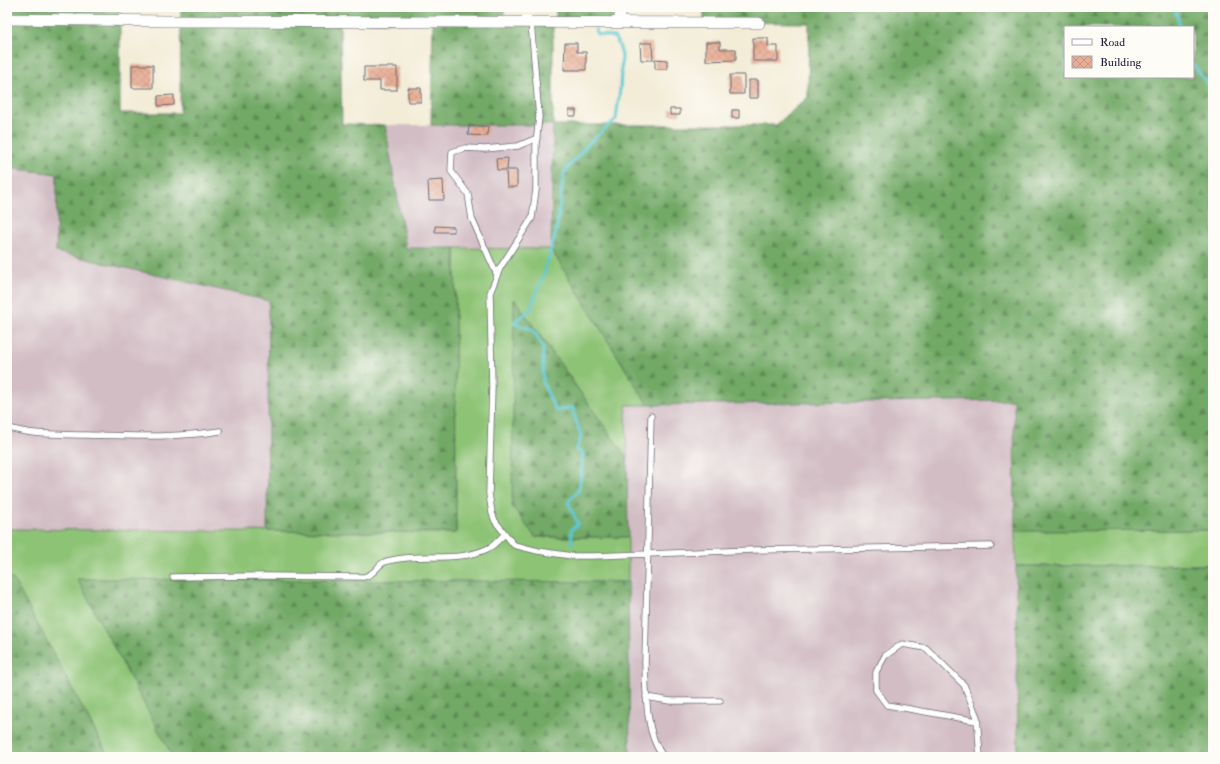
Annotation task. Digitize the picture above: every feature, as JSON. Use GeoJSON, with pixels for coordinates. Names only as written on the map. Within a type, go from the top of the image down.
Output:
{"type":"FeatureCollection","features":[{"type":"Feature","properties":{"kind":"street"},"geometry":{"type":"LineString","coordinates":[[620,7],[620,21]]}},
{"type":"Feature","properties":{"kind":"street"},"geometry":{"type":"LineString","coordinates":[[7,19],[531,22],[620,21],[759,23]]}},
{"type":"Feature","properties":{"kind":"lane"},"geometry":{"type":"LineString","coordinates":[[531,22],[539,117],[536,138],[536,190],[532,218],[500,268],[490,293],[492,387],[489,494],[494,522],[514,545],[538,551],[572,556],[753,550],[991,546]]}},
{"type":"Feature","properties":{"kind":"lane"},"geometry":{"type":"LineString","coordinates":[[497,275],[477,233],[472,219],[468,194],[451,171],[452,152],[465,148],[485,149],[518,146],[536,138]]}},
{"type":"Feature","properties":{"kind":"lane"},"geometry":{"type":"LineString","coordinates":[[651,416],[645,663],[646,697],[651,729],[660,752],[664,757]]}},
{"type":"Feature","properties":{"kind":"lane"},"geometry":{"type":"LineString","coordinates":[[7,427],[50,434],[136,436],[192,435],[220,431]]}},
{"type":"Feature","properties":{"kind":"lane"},"geometry":{"type":"LineString","coordinates":[[173,577],[364,577],[373,573],[379,564],[391,560],[473,554],[490,548],[505,534]]}},
{"type":"Feature","properties":{"kind":"lane"},"geometry":{"type":"LineString","coordinates":[[978,721],[887,705],[876,690],[876,672],[885,656],[902,644],[926,648],[964,685],[978,721],[980,757]]}},
{"type":"Feature","properties":{"kind":"lane"},"geometry":{"type":"LineString","coordinates":[[646,697],[670,701],[720,701]]}},
{"type":"Feature","properties":{"kind":"shaded area"},"geometry":{"type":"Polygon","coordinates":[[[385,125],[553,125],[551,249],[406,248],[385,125]]]}},
{"type":"Feature","properties":{"kind":"shaded area"},"geometry":{"type":"Polygon","coordinates":[[[7,168],[57,174],[56,252],[269,301],[267,531],[7,529],[7,168]]]}},
{"type":"Feature","properties":{"kind":"shaded area"},"geometry":{"type":"Polygon","coordinates":[[[1014,400],[1018,757],[630,757],[626,405],[1014,400]]]}},
{"type":"Feature","properties":{"kind":"green space"},"geometry":{"type":"Polygon","coordinates":[[[7,7],[120,7],[120,113],[180,113],[181,7],[504,7],[504,22],[553,22],[553,125],[431,125],[433,22],[340,22],[342,124],[385,125],[406,248],[455,248],[456,533],[267,531],[269,301],[56,252],[57,174],[7,168],[7,7]]]}},
{"type":"Feature","properties":{"kind":"green space"},"geometry":{"type":"Polygon","coordinates":[[[556,7],[620,7],[620,21],[556,22],[556,7]]]}},
{"type":"Feature","properties":{"kind":"green space"},"geometry":{"type":"Polygon","coordinates":[[[704,7],[1213,7],[1213,530],[1015,531],[1014,400],[648,405],[551,249],[553,125],[776,125],[808,97],[809,23],[704,22],[704,7]]]}},
{"type":"Feature","properties":{"kind":"green space"},"geometry":{"type":"Polygon","coordinates":[[[455,248],[551,249],[648,405],[626,405],[627,458],[514,299],[535,537],[628,537],[628,582],[78,579],[173,757],[109,757],[13,579],[7,579],[7,529],[456,533],[455,248]]]}},
{"type":"Feature","properties":{"kind":"green space"},"geometry":{"type":"Polygon","coordinates":[[[514,299],[627,458],[628,537],[535,537],[512,506],[514,299]]]}},
{"type":"Feature","properties":{"kind":"green space"},"geometry":{"type":"Polygon","coordinates":[[[1213,530],[1213,565],[1016,566],[1015,531],[1213,530]]]}},
{"type":"Feature","properties":{"kind":"green space"},"geometry":{"type":"Polygon","coordinates":[[[1213,565],[1213,757],[1018,757],[1016,566],[1213,565]]]}},
{"type":"Feature","properties":{"kind":"green space"},"geometry":{"type":"Polygon","coordinates":[[[7,579],[13,579],[109,757],[7,757],[7,579]]]}},
{"type":"Feature","properties":{"kind":"green space"},"geometry":{"type":"Polygon","coordinates":[[[77,579],[628,582],[630,757],[173,757],[77,579]]]}},
{"type":"Feature","properties":{"kind":"building"},"geometry":{"type":"Polygon","coordinates":[[[753,38],[768,38],[768,46],[778,46],[778,61],[753,61],[753,38]]]}},
{"type":"Feature","properties":{"kind":"building"},"geometry":{"type":"Polygon","coordinates":[[[706,42],[720,42],[720,49],[736,49],[736,60],[706,61],[706,42]]]}},
{"type":"Feature","properties":{"kind":"building"},"geometry":{"type":"Polygon","coordinates":[[[565,43],[577,43],[577,52],[586,52],[586,70],[564,70],[565,43]]]}},
{"type":"Feature","properties":{"kind":"building"},"geometry":{"type":"Polygon","coordinates":[[[640,43],[652,43],[653,60],[641,60],[640,43]]]}},
{"type":"Feature","properties":{"kind":"building"},"geometry":{"type":"Polygon","coordinates":[[[655,59],[667,60],[667,69],[655,69],[655,59]]]}},
{"type":"Feature","properties":{"kind":"building"},"geometry":{"type":"Polygon","coordinates":[[[132,65],[153,65],[153,88],[132,88],[132,65]]]}},
{"type":"Feature","properties":{"kind":"building"},"geometry":{"type":"Polygon","coordinates":[[[364,67],[397,67],[397,90],[380,90],[380,81],[364,81],[364,67]]]}},
{"type":"Feature","properties":{"kind":"building"},"geometry":{"type":"Polygon","coordinates":[[[730,75],[744,75],[744,94],[730,94],[730,75]]]}},
{"type":"Feature","properties":{"kind":"building"},"geometry":{"type":"Polygon","coordinates":[[[749,80],[758,80],[758,98],[749,98],[749,80]]]}},
{"type":"Feature","properties":{"kind":"building"},"geometry":{"type":"Polygon","coordinates":[[[408,88],[421,88],[421,102],[408,102],[408,88]]]}},
{"type":"Feature","properties":{"kind":"building"},"geometry":{"type":"Polygon","coordinates":[[[174,95],[174,105],[158,106],[158,96],[174,95]]]}},
{"type":"Feature","properties":{"kind":"building"},"geometry":{"type":"Polygon","coordinates":[[[670,109],[680,109],[680,115],[670,115],[670,109]]]}},
{"type":"Feature","properties":{"kind":"building"},"geometry":{"type":"Polygon","coordinates":[[[569,110],[576,110],[576,116],[569,116],[569,110]]]}},
{"type":"Feature","properties":{"kind":"building"},"geometry":{"type":"Polygon","coordinates":[[[732,110],[739,110],[739,118],[732,118],[732,110]]]}},
{"type":"Feature","properties":{"kind":"building"},"geometry":{"type":"Polygon","coordinates":[[[469,126],[488,126],[487,136],[468,135],[469,126]]]}},
{"type":"Feature","properties":{"kind":"building"},"geometry":{"type":"Polygon","coordinates":[[[508,158],[507,170],[517,170],[517,187],[507,187],[506,170],[497,170],[496,159],[508,158]]]}},
{"type":"Feature","properties":{"kind":"building"},"geometry":{"type":"Polygon","coordinates":[[[443,180],[444,200],[429,200],[428,181],[443,180]]]}},
{"type":"Feature","properties":{"kind":"building"},"geometry":{"type":"Polygon","coordinates":[[[435,226],[454,227],[454,232],[435,232],[435,226]]]}},
{"type":"Feature","properties":{"kind":"waterway"},"geometry":{"type":"LineString","coordinates":[[596,11],[598,7]]}},
{"type":"Feature","properties":{"kind":"waterway"},"geometry":{"type":"LineString","coordinates":[[1175,7],[1180,26]]}},
{"type":"Feature","properties":{"kind":"waterway"},"geometry":{"type":"LineString","coordinates":[[572,544],[571,530],[578,524],[568,502],[579,490],[583,453],[576,450],[581,437],[572,407],[556,411],[543,383],[543,347],[532,329],[513,323],[530,310],[544,273],[556,232],[564,173],[587,145],[616,119],[622,55],[619,45],[614,37],[597,34],[596,29]]}},
{"type":"Feature","properties":{"kind":"waterway"},"geometry":{"type":"LineString","coordinates":[[1194,65],[1213,92]]}}]}
